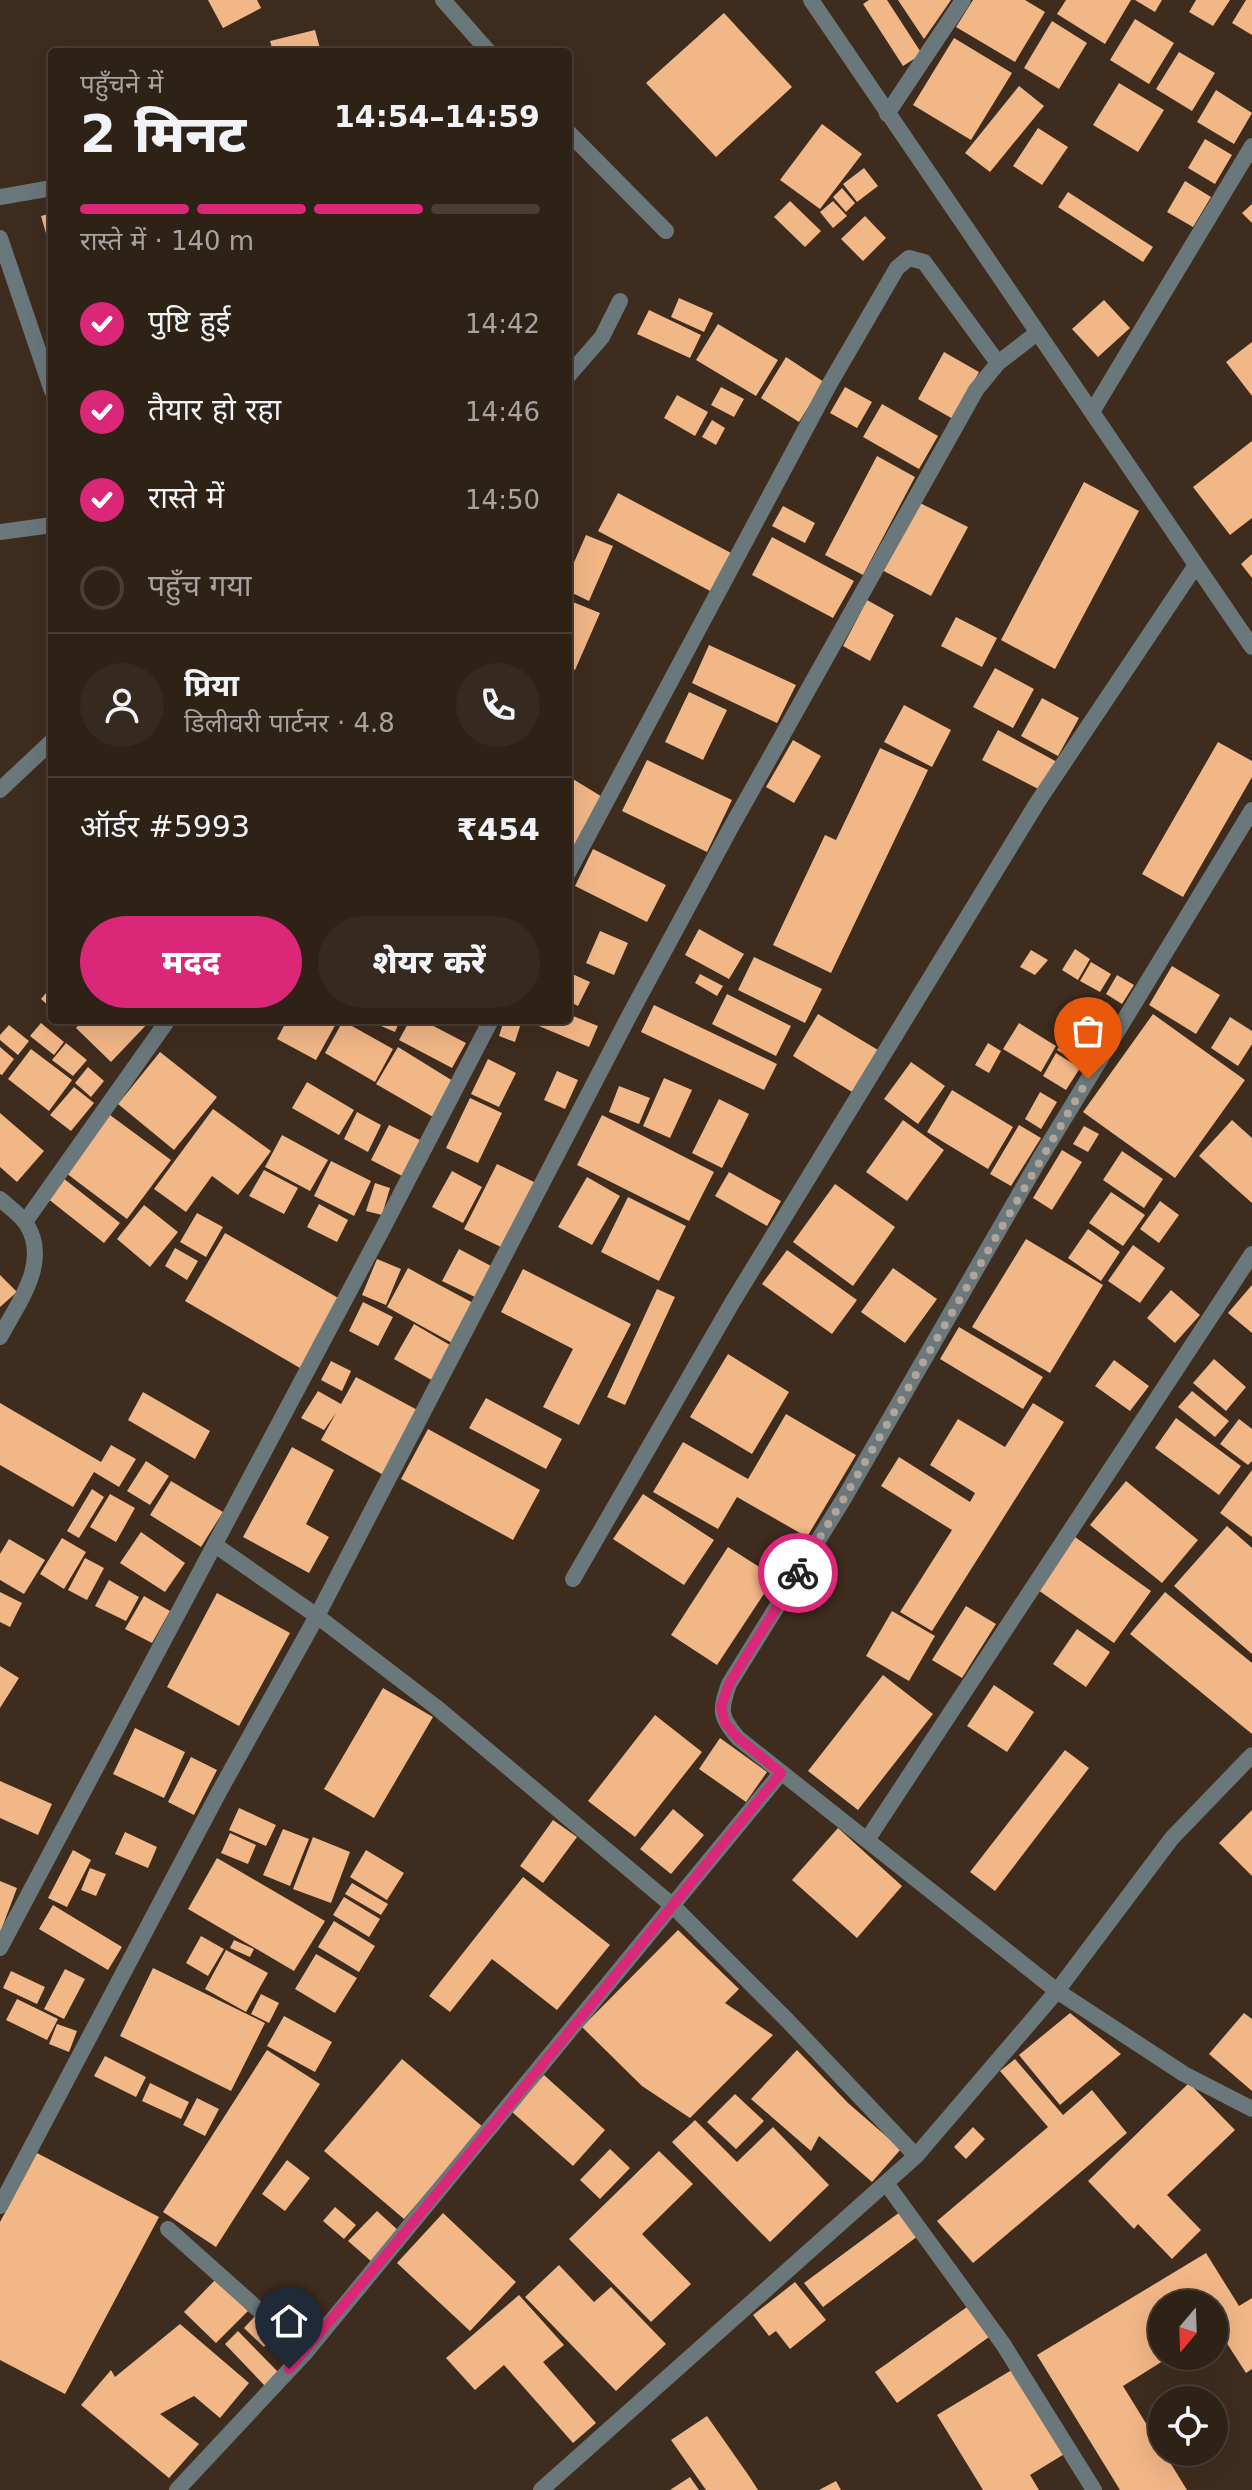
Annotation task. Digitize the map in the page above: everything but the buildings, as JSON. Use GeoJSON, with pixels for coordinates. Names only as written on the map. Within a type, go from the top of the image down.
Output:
{"type":"FeatureCollection","features":[{"type":"Feature","properties":{"kind":"street"},"geometry":{"type":"LineString","coordinates":[[443,0],[485,48]]}},
{"type":"Feature","properties":{"kind":"street"},"geometry":{"type":"LineString","coordinates":[[811,0],[1252,647]]}},
{"type":"Feature","properties":{"kind":"street"},"geometry":{"type":"LineString","coordinates":[[887,114],[963,0]]}},
{"type":"Feature","properties":{"kind":"street"},"geometry":{"type":"LineString","coordinates":[[572,136],[666,231]]}},
{"type":"Feature","properties":{"kind":"street"},"geometry":{"type":"LineString","coordinates":[[1092,412],[1252,146]]}},
{"type":"Feature","properties":{"kind":"street"},"geometry":{"type":"LineString","coordinates":[[0,197],[48,189]]}},
{"type":"Feature","properties":{"kind":"street"},"geometry":{"type":"LineString","coordinates":[[0,238],[48,379]]}},
{"type":"Feature","properties":{"kind":"street"},"geometry":{"type":"LineString","coordinates":[[572,866],[829,385],[897,268],[909,258],[924,262],[998,363]]}},
{"type":"Feature","properties":{"kind":"street"},"geometry":{"type":"LineString","coordinates":[[572,371],[602,337],[620,301]]}},
{"type":"Feature","properties":{"kind":"street"},"geometry":{"type":"LineString","coordinates":[[0,2206],[219,1792],[317,1616],[628,1018],[730,829],[976,390],[998,363],[1037,333]]}},
{"type":"Feature","properties":{"kind":"street"},"geometry":{"type":"LineString","coordinates":[[0,532],[48,526]]}},
{"type":"Feature","properties":{"kind":"street"},"geometry":{"type":"LineString","coordinates":[[573,1579],[732,1303],[1028,817],[1196,565]]}},
{"type":"Feature","properties":{"kind":"street"},"geometry":{"type":"LineString","coordinates":[[0,790],[48,745]]}},
{"type":"Feature","properties":{"kind":"street"},"geometry":{"type":"LineString","coordinates":[[1252,810],[1039,1160],[843,1500],[729,1684],[721,1707],[725,1723],[738,1738],[1057,1991],[1184,2074],[1252,2109]]}},
{"type":"Feature","properties":{"kind":"street"},"geometry":{"type":"LineString","coordinates":[[25,1222],[165,1024]]}},
{"type":"Feature","properties":{"kind":"street"},"geometry":{"type":"LineString","coordinates":[[0,1948],[489,1024]]}},
{"type":"Feature","properties":{"kind":"street"},"geometry":{"type":"LineString","coordinates":[[0,1199],[25,1222],[35,1241],[36,1262],[0,1337]]}},
{"type":"Feature","properties":{"kind":"street"},"geometry":{"type":"LineString","coordinates":[[867,1840],[1252,1254]]}},
{"type":"Feature","properties":{"kind":"street"},"geometry":{"type":"LineString","coordinates":[[215,1545],[317,1616],[436,1707],[673,1906],[916,2156]]}},
{"type":"Feature","properties":{"kind":"street"},"geometry":{"type":"LineString","coordinates":[[541,2490],[916,2156],[1057,1991],[1172,1838],[1252,1755]]}},
{"type":"Feature","properties":{"kind":"street"},"geometry":{"type":"LineString","coordinates":[[177,2490],[306,2352],[781,1773]]}},
{"type":"Feature","properties":{"kind":"street"},"geometry":{"type":"LineString","coordinates":[[886,2183],[1003,2344],[1094,2490]]}},
{"type":"Feature","properties":{"kind":"street"},"geometry":{"type":"LineString","coordinates":[[168,2229],[306,2352]]}},
{"type":"Feature","properties":{"kind":"way so far"},"geometry":{"type":"LineString","coordinates":[[798,1573],[1088,1079]]}},
{"type":"Feature","properties":{"kind":"route"},"geometry":{"type":"LineString","coordinates":[[289,2369],[402,2236],[781,1773],[738,1738],[725,1723],[721,1707],[729,1684],[798,1573]]}}]}
